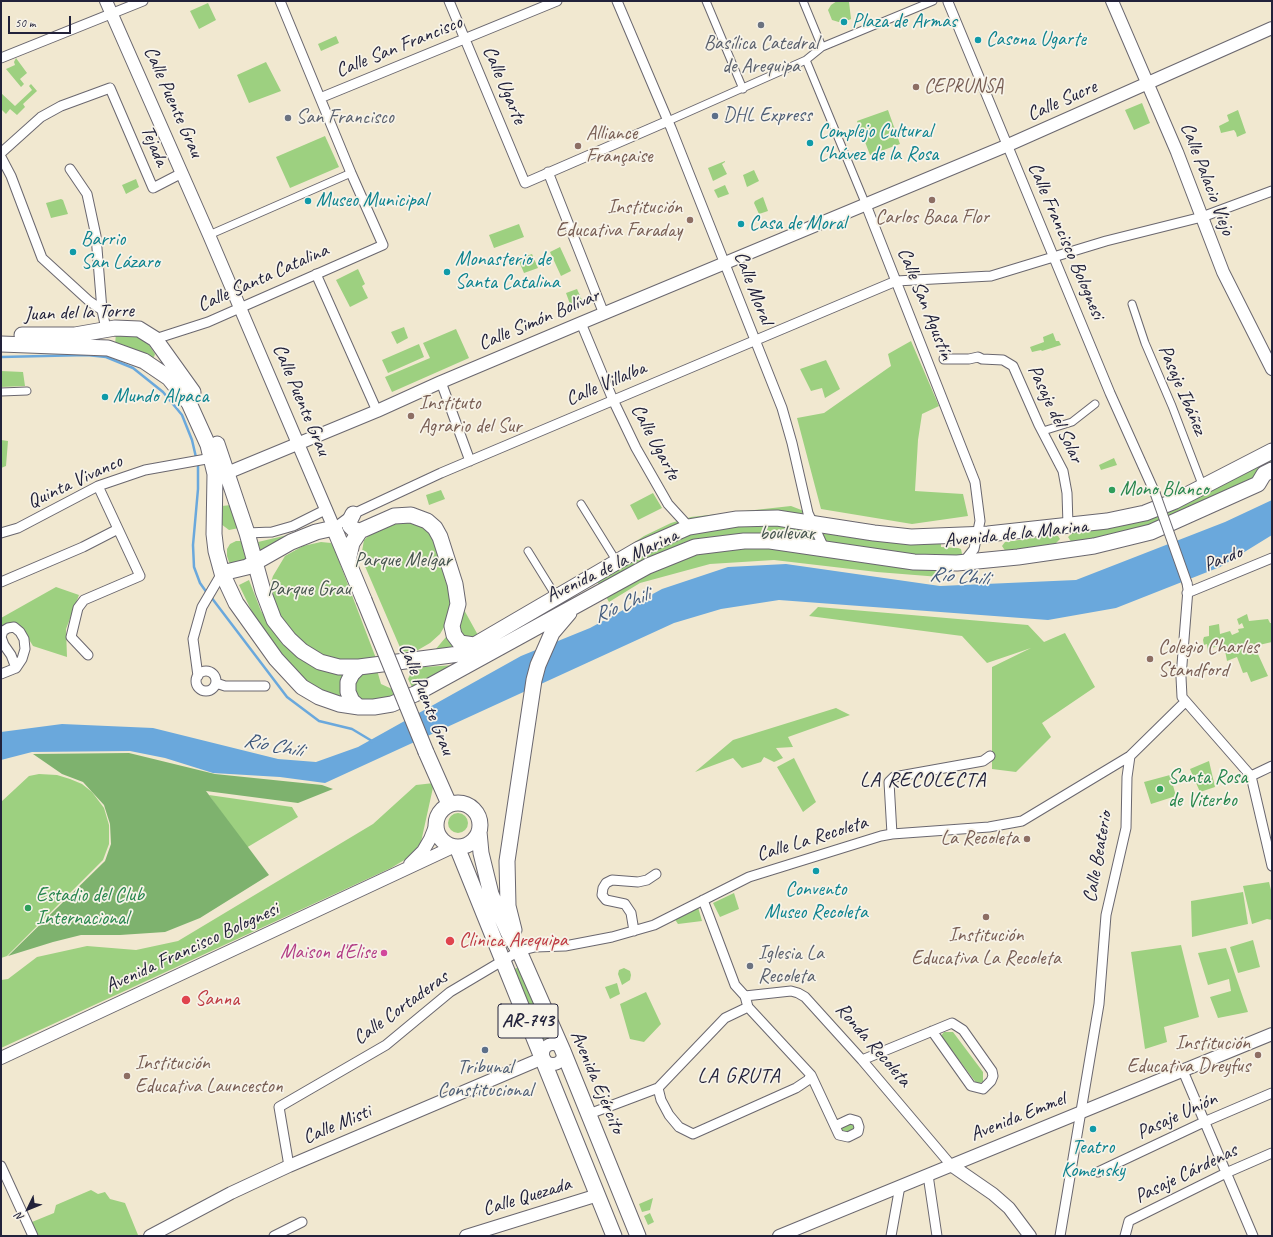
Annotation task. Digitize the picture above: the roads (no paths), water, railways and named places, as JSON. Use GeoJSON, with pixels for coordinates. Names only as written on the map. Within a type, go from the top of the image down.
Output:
{"type":"FeatureCollection","features":[{"type":"Feature","properties":{"kind":"main road","name":"Juan del la Torre"},"geometry":{"type":"LineString","coordinates":[[1,344],[85,340],[106,329],[128,327],[139,329],[155,339],[197,398],[206,426],[227,473],[247,533]]}},
{"type":"Feature","properties":{"kind":"main road","name":"Juan del la Torre"},"geometry":{"type":"LineString","coordinates":[[1,335],[85,340],[144,361],[157,369],[179,390],[206,426],[209,459],[216,490],[214,534],[216,551]]}},
{"type":"Feature","properties":{"kind":"main road"},"geometry":{"type":"LineString","coordinates":[[144,361],[150,361],[156,358],[160,352],[160,346],[155,339]]}},
{"type":"Feature","properties":{"kind":"main road"},"geometry":{"type":"LineString","coordinates":[[157,369],[155,362],[160,357],[168,358]]}},
{"type":"Feature","properties":{"kind":"main road","name":"Avenida de la Marina"},"geometry":{"type":"LineString","coordinates":[[247,533],[263,591],[274,620],[289,640],[302,651],[320,662],[338,667],[360,667],[458,654],[579,583],[662,537],[689,527],[737,519],[789,519],[874,533],[912,537],[978,535],[1130,518],[1146,513],[1203,487],[1272,451]]}},
{"type":"Feature","properties":{"kind":"main road","name":"Avenida de la Marina"},"geometry":{"type":"LineString","coordinates":[[216,551],[222,573],[236,603],[289,674],[302,687],[319,697],[339,704],[359,707],[374,707],[392,704],[415,694],[648,566],[669,556],[695,547],[744,541],[787,543],[914,562],[963,563],[1062,551],[1127,539],[1151,532],[1258,484],[1264,474],[1272,470]]}},
{"type":"Feature","properties":{"kind":"main road"},"geometry":{"type":"LineString","coordinates":[[353,514],[350,520],[350,526],[354,530],[360,532]]}},
{"type":"Feature","properties":{"kind":"main road"},"geometry":{"type":"LineString","coordinates":[[348,561],[352,543],[360,532],[389,517],[400,515],[417,516],[431,524],[442,541],[456,590],[458,604],[452,626],[454,635],[460,643],[474,645]]}},
{"type":"Feature","properties":{"kind":"main road"},"geometry":{"type":"LineString","coordinates":[[787,543],[795,532],[789,519]]}},
{"type":"Feature","properties":{"kind":"main road"},"geometry":{"type":"LineString","coordinates":[[1062,551],[1067,537],[1064,525]]}},
{"type":"Feature","properties":{"kind":"main road"},"geometry":{"type":"LineString","coordinates":[[222,573],[239,570],[255,564],[303,537],[334,528]]}},
{"type":"Feature","properties":{"kind":"main road","name":"Calle Puente Grau"},"geometry":{"type":"LineString","coordinates":[[334,528],[426,752],[449,804]]}},
{"type":"Feature","properties":{"kind":"main road"},"geometry":{"type":"LineString","coordinates":[[1003,532],[999,538],[998,547],[1004,558]]}},
{"type":"Feature","properties":{"kind":"main road"},"geometry":{"type":"LineString","coordinates":[[263,591],[265,573],[271,559],[281,548]]}},
{"type":"Feature","properties":{"kind":"main road"},"geometry":{"type":"LineString","coordinates":[[520,950],[508,906],[507,861],[538,665],[552,633],[573,610],[588,599]]}},
{"type":"Feature","properties":{"kind":"main road"},"geometry":{"type":"LineString","coordinates":[[359,707],[352,701],[348,692],[348,682],[352,674],[360,667]]}},
{"type":"Feature","properties":{"kind":"main road","name":"AR-743"},"geometry":{"type":"LineString","coordinates":[[449,804],[459,802],[472,808],[480,822],[479,832]]}},
{"type":"Feature","properties":{"kind":"main road"},"geometry":{"type":"LineString","coordinates":[[449,804],[438,814],[436,824],[439,837],[446,843],[456,847],[472,842],[479,832]]}},
{"type":"Feature","properties":{"kind":"main road","name":"Avenida Ejército"},"geometry":{"type":"LineString","coordinates":[[479,832],[485,873],[491,894],[508,932],[520,950],[589,1114],[638,1236]]}},
{"type":"Feature","properties":{"kind":"main road","name":"Avenida Ejército"},"geometry":{"type":"LineString","coordinates":[[456,847],[543,1058],[614,1236]]}},
{"type":"Feature","properties":{"kind":"main road"},"geometry":{"type":"LineString","coordinates":[[598,1195],[599,1190],[606,1183],[611,1183],[619,1189]]}},
{"type":"Feature","properties":{"kind":"street","name":"Calle Puente Grau"},"geometry":{"type":"LineString","coordinates":[[106,1],[209,235],[334,528]]}},
{"type":"Feature","properties":{"kind":"street"},"geometry":{"type":"LineString","coordinates":[[1,58],[143,1]]}},
{"type":"Feature","properties":{"kind":"street"},"geometry":{"type":"LineString","coordinates":[[209,235],[351,173],[280,1]]}},
{"type":"Feature","properties":{"kind":"street","name":"Calle Ugarte"},"geometry":{"type":"LineString","coordinates":[[449,1],[525,183],[548,172]]}},
{"type":"Feature","properties":{"kind":"street","name":"Calle San Francisco"},"geometry":{"type":"LineString","coordinates":[[320,98],[557,1]]}},
{"type":"Feature","properties":{"kind":"street","name":"Calle Moral"},"geometry":{"type":"LineString","coordinates":[[617,1],[668,121],[786,421],[811,523],[824,548]]}},
{"type":"Feature","properties":{"kind":"street"},"geometry":{"type":"LineString","coordinates":[[706,1],[743,89]]}},
{"type":"Feature","properties":{"kind":"street"},"geometry":{"type":"LineString","coordinates":[[802,1],[822,47]]}},
{"type":"Feature","properties":{"kind":"street"},"geometry":{"type":"LineString","coordinates":[[604,314],[548,172],[743,89],[806,60],[822,47],[932,1]]}},
{"type":"Feature","properties":{"kind":"street","name":"Calle Francisco Bolognesi"},"geometry":{"type":"LineString","coordinates":[[948,1],[1006,146],[1110,392],[1155,493],[1187,582],[1187,593]]}},
{"type":"Feature","properties":{"kind":"street","name":"Calle Palacio Viejo"},"geometry":{"type":"LineString","coordinates":[[1112,1],[1177,152],[1226,279],[1272,368]]}},
{"type":"Feature","properties":{"kind":"street","name":"Calle Sucre"},"geometry":{"type":"LineString","coordinates":[[866,205],[1006,146],[1272,28]]}},
{"type":"Feature","properties":{"kind":"street","name":"Calle San Agustín"},"geometry":{"type":"LineString","coordinates":[[806,60],[866,205],[969,463],[978,497],[980,521],[974,549],[963,563]]}},
{"type":"Feature","properties":{"kind":"street","name":"Tejada"},"geometry":{"type":"LineString","coordinates":[[1,153],[41,117],[61,106],[110,88],[153,188],[182,173]]}},
{"type":"Feature","properties":{"kind":"street"},"geometry":{"type":"LineString","coordinates":[[1,157],[11,176],[42,258],[88,301],[102,310]]}},
{"type":"Feature","properties":{"kind":"street"},"geometry":{"type":"LineString","coordinates":[[70,169],[86,194],[96,236],[102,310],[106,329]]}},
{"type":"Feature","properties":{"kind":"street"},"geometry":{"type":"LineString","coordinates":[[1,173],[11,176]]}},
{"type":"Feature","properties":{"kind":"street","name":"Calle Santa Catalina"},"geometry":{"type":"LineString","coordinates":[[155,339],[196,326],[383,245],[351,173]]}},
{"type":"Feature","properties":{"kind":"street"},"geometry":{"type":"LineString","coordinates":[[896,281],[991,276],[1053,256],[1202,217],[1272,191]]}},
{"type":"Feature","properties":{"kind":"street","name":"Calle Simón Bolívar"},"geometry":{"type":"LineString","coordinates":[[227,473],[378,411],[441,382],[866,205]]}},
{"type":"Feature","properties":{"kind":"street"},"geometry":{"type":"LineString","coordinates":[[316,274],[378,411]]}},
{"type":"Feature","properties":{"kind":"street","name":"Calle Villalba"},"geometry":{"type":"LineString","coordinates":[[334,528],[353,514],[470,461],[896,281]]}},
{"type":"Feature","properties":{"kind":"street","name":"Pasaje Ibáñez"},"geometry":{"type":"LineString","coordinates":[[1132,304],[1145,343],[1172,406],[1203,487]]}},
{"type":"Feature","properties":{"kind":"street","name":"Calle Ugarte"},"geometry":{"type":"LineString","coordinates":[[582,323],[613,400],[636,448],[668,504],[689,527]]}},
{"type":"Feature","properties":{"kind":"street","name":"Pasaje del Solar"},"geometry":{"type":"LineString","coordinates":[[944,359],[969,359],[978,357],[982,359],[997,359],[1010,363],[1064,476],[1067,493],[1064,525]]}},
{"type":"Feature","properties":{"kind":"street"},"geometry":{"type":"LineString","coordinates":[[441,382],[470,461]]}},
{"type":"Feature","properties":{"kind":"street"},"geometry":{"type":"LineString","coordinates":[[1,392],[27,391]]}},
{"type":"Feature","properties":{"kind":"street"},"geometry":{"type":"LineString","coordinates":[[1043,431],[1072,422],[1094,404]]}},
{"type":"Feature","properties":{"kind":"street","name":"Quinta Vivanco"},"geometry":{"type":"LineString","coordinates":[[1,533],[18,528],[98,486],[145,470],[209,459]]}},
{"type":"Feature","properties":{"kind":"street"},"geometry":{"type":"LineString","coordinates":[[88,655],[71,637],[78,608],[84,600],[140,576],[98,486]]}},
{"type":"Feature","properties":{"kind":"street"},"geometry":{"type":"LineString","coordinates":[[581,504],[617,562]]}},
{"type":"Feature","properties":{"kind":"street"},"geometry":{"type":"LineString","coordinates":[[247,533],[272,532],[293,526],[327,509]]}},
{"type":"Feature","properties":{"kind":"street"},"geometry":{"type":"LineString","coordinates":[[1,582],[83,547],[118,529]]}},
{"type":"Feature","properties":{"kind":"street"},"geometry":{"type":"LineString","coordinates":[[528,551],[554,593],[579,583]]}},
{"type":"Feature","properties":{"kind":"street","name":"Pardo"},"geometry":{"type":"LineString","coordinates":[[1187,593],[1272,558]]}},
{"type":"Feature","properties":{"kind":"street"},"geometry":{"type":"LineString","coordinates":[[216,683],[209,690],[202,690],[197,686],[198,676],[193,639],[204,604],[222,573]]}},
{"type":"Feature","properties":{"kind":"street"},"geometry":{"type":"LineString","coordinates":[[1187,593],[1182,697],[1251,776],[1272,866]]}},
{"type":"Feature","properties":{"kind":"street"},"geometry":{"type":"LineString","coordinates":[[1,674],[16,668]]}},
{"type":"Feature","properties":{"kind":"street"},"geometry":{"type":"LineString","coordinates":[[198,676],[205,671],[211,672],[215,677],[216,683]]}},
{"type":"Feature","properties":{"kind":"street"},"geometry":{"type":"LineString","coordinates":[[216,683],[225,686],[265,686]]}},
{"type":"Feature","properties":{"kind":"street"},"geometry":{"type":"LineString","coordinates":[[1130,756],[1185,702]]}},
{"type":"Feature","properties":{"kind":"street"},"geometry":{"type":"LineString","coordinates":[[892,834],[889,782],[894,777],[983,761],[990,756]]}},
{"type":"Feature","properties":{"kind":"street","name":"Calle La Recoleta"},"geometry":{"type":"LineString","coordinates":[[503,960],[520,950],[535,947],[566,946],[612,937],[654,925],[749,877],[892,834],[989,827],[1022,821],[1130,756]]}},
{"type":"Feature","properties":{"kind":"street","name":"Calle Beaterio"},"geometry":{"type":"LineString","coordinates":[[1060,1236],[1099,1004],[1106,915],[1126,828],[1127,777],[1130,756]]}},
{"type":"Feature","properties":{"kind":"street"},"geometry":{"type":"LineString","coordinates":[[1251,776],[1272,766]]}},
{"type":"Feature","properties":{"kind":"street","name":"Avenida Francisco Bolognesi"},"geometry":{"type":"LineString","coordinates":[[398,872],[423,851],[436,824]]}},
{"type":"Feature","properties":{"kind":"street","name":"Avenida Francisco Bolognesi"},"geometry":{"type":"LineString","coordinates":[[1,1058],[398,872],[456,847]]}},
{"type":"Feature","properties":{"kind":"street"},"geometry":{"type":"LineString","coordinates":[[634,931],[631,913],[625,904],[606,900],[602,895],[603,888],[606,883],[612,880],[638,882],[647,880],[656,874]]}},
{"type":"Feature","properties":{"kind":"street"},"geometry":{"type":"LineString","coordinates":[[703,900],[735,985],[745,996],[748,1007],[811,1075],[835,1126]]}},
{"type":"Feature","properties":{"kind":"street","name":"Calle Cortaderas"},"geometry":{"type":"LineString","coordinates":[[289,1166],[279,1108],[386,1045],[450,992],[503,960]]}},
{"type":"Feature","properties":{"kind":"street","name":"Ronda Recoleta"},"geometry":{"type":"LineString","coordinates":[[745,996],[791,992],[798,993],[805,998],[862,1060],[951,1165],[1004,1203],[1030,1236]]}},
{"type":"Feature","properties":{"kind":"street"},"geometry":{"type":"LineString","coordinates":[[589,1114],[658,1088],[725,1018],[748,1007]]}},
{"type":"Feature","properties":{"kind":"street"},"geometry":{"type":"LineString","coordinates":[[862,1060],[932,1031],[952,1023],[963,1030],[992,1071],[993,1076],[991,1081],[983,1089],[971,1086],[932,1031]]}},
{"type":"Feature","properties":{"kind":"street","name":"Avenida Emmel"},"geometry":{"type":"LineString","coordinates":[[779,1236],[1272,1034]]}},
{"type":"Feature","properties":{"kind":"street"},"geometry":{"type":"LineString","coordinates":[[543,1058],[546,1062],[556,1064],[563,1056],[563,1051]]}},
{"type":"Feature","properties":{"kind":"street","name":"Calle Misti"},"geometry":{"type":"LineString","coordinates":[[150,1236],[231,1193],[289,1166],[543,1058]]}},
{"type":"Feature","properties":{"kind":"street"},"geometry":{"type":"LineString","coordinates":[[1183,1071],[1253,1236]]}},
{"type":"Feature","properties":{"kind":"street"},"geometry":{"type":"LineString","coordinates":[[658,1088],[660,1100],[669,1115],[679,1127],[693,1134],[796,1088],[808,1080],[811,1075]]}},
{"type":"Feature","properties":{"kind":"street","name":"Pasaje Unión"},"geometry":{"type":"LineString","coordinates":[[1098,1172],[1204,1122],[1272,1093]]}},
{"type":"Feature","properties":{"kind":"street","name":"Pasaje Cárdenas"},"geometry":{"type":"LineString","coordinates":[[1125,1236],[1128,1221],[1226,1173],[1272,1153]]}},
{"type":"Feature","properties":{"kind":"street"},"geometry":{"type":"LineString","coordinates":[[1,1166],[33,1236]]}},
{"type":"Feature","properties":{"kind":"street"},"geometry":{"type":"LineString","coordinates":[[928,1175],[937,1236]]}},
{"type":"Feature","properties":{"kind":"street"},"geometry":{"type":"LineString","coordinates":[[891,1236],[900,1186]]}},
{"type":"Feature","properties":{"kind":"street","name":"Calle Quezada"},"geometry":{"type":"LineString","coordinates":[[466,1236],[598,1195]]}},
{"type":"Feature","properties":{"kind":"street"},"geometry":{"type":"LineString","coordinates":[[274,1236],[302,1222]]}},
{"type":"Feature","properties":{"kind":"water"},"geometry":{"type":"Polygon","coordinates":[[[1272,500],[1272,535],[1220,567],[1116,608],[1048,620],[779,600],[721,609],[674,623],[325,783],[280,777],[213,773],[165,758],[130,751],[32,752],[1,760],[1,732],[62,724],[153,728],[278,759],[316,762],[358,747],[521,656],[590,628],[662,589],[728,567],[786,564],[940,586],[1076,580],[1225,522],[1272,500]]]}},
{"type":"Feature","properties":{"kind":"waterway"},"geometry":{"type":"LineString","coordinates":[[1,357],[87,355],[106,357],[133,368],[163,392],[182,415],[192,440],[198,466],[198,489],[193,545],[194,567],[200,583],[207,593]]}},
{"type":"Feature","properties":{"kind":"waterway"},"geometry":{"type":"LineString","coordinates":[[211,597],[287,697],[319,721],[352,729],[372,741]]}},
{"type":"Feature","properties":{"kind":"place","name":"Plaza de Armas"},"geometry":{"type":"Point","coordinates":[844,22]}},
{"type":"Feature","properties":{"kind":"place","name":"Basílica Catedral de Arequipa"},"geometry":{"type":"Point","coordinates":[761,25]}},
{"type":"Feature","properties":{"kind":"place","name":"Casona Ugarte"},"geometry":{"type":"Point","coordinates":[978,40]}},
{"type":"Feature","properties":{"kind":"place","name":"CEPRUNSA"},"geometry":{"type":"Point","coordinates":[916,87]}},
{"type":"Feature","properties":{"kind":"place","name":"DHL Express"},"geometry":{"type":"Point","coordinates":[715,116]}},
{"type":"Feature","properties":{"kind":"place","name":"San Francisco"},"geometry":{"type":"Point","coordinates":[288,118]}},
{"type":"Feature","properties":{"kind":"place","name":"Complejo Cultural Chávez de la Rosa"},"geometry":{"type":"Point","coordinates":[810,143]}},
{"type":"Feature","properties":{"kind":"place","name":"Alliance Française"},"geometry":{"type":"Point","coordinates":[578,146]}},
{"type":"Feature","properties":{"kind":"place","name":"Carlos Baca Flor"},"geometry":{"type":"Point","coordinates":[932,200]}},
{"type":"Feature","properties":{"kind":"place","name":"Museo Municipal"},"geometry":{"type":"Point","coordinates":[308,201]}},
{"type":"Feature","properties":{"kind":"place","name":"Institución Educativa Faraday"},"geometry":{"type":"Point","coordinates":[690,220]}},
{"type":"Feature","properties":{"kind":"place","name":"Casa de Moral"},"geometry":{"type":"Point","coordinates":[741,224]}},
{"type":"Feature","properties":{"kind":"place","name":"Barrio San Lázaro"},"geometry":{"type":"Point","coordinates":[73,252]}},
{"type":"Feature","properties":{"kind":"place","name":"Monasterio de Santa Catalina"},"geometry":{"type":"Point","coordinates":[447,272]}},
{"type":"Feature","properties":{"kind":"place","name":"Mundo Alpaca"},"geometry":{"type":"Point","coordinates":[105,397]}},
{"type":"Feature","properties":{"kind":"place","name":"Instituto Agrario del Sur"},"geometry":{"type":"Point","coordinates":[411,416]}},
{"type":"Feature","properties":{"kind":"place","name":"Mono Blanco"},"geometry":{"type":"Point","coordinates":[1112,490]}},
{"type":"Feature","properties":{"kind":"place","name":"Colegio Charles Standford"},"geometry":{"type":"Point","coordinates":[1150,659]}},
{"type":"Feature","properties":{"kind":"place","name":"Santa Rosa de Viterbo"},"geometry":{"type":"Point","coordinates":[1160,789]}},
{"type":"Feature","properties":{"kind":"place","name":"La Recoleta"},"geometry":{"type":"Point","coordinates":[1027,839]}},
{"type":"Feature","properties":{"kind":"place","name":"Convento Museo Recoleta"},"geometry":{"type":"Point","coordinates":[816,871]}},
{"type":"Feature","properties":{"kind":"place","name":"Estadio del Club Internacional"},"geometry":{"type":"Point","coordinates":[28,908]}},
{"type":"Feature","properties":{"kind":"place","name":"Institución Educativa La Recoleta"},"geometry":{"type":"Point","coordinates":[986,917]}},
{"type":"Feature","properties":{"kind":"place","name":"Clinica Arequipa"},"geometry":{"type":"Point","coordinates":[450,941]}},
{"type":"Feature","properties":{"kind":"place","name":"Maison d'Elise"},"geometry":{"type":"Point","coordinates":[384,953]}},
{"type":"Feature","properties":{"kind":"place","name":"Iglesia La Recoleta"},"geometry":{"type":"Point","coordinates":[750,966]}},
{"type":"Feature","properties":{"kind":"place","name":"Sanna"},"geometry":{"type":"Point","coordinates":[186,1000]}},
{"type":"Feature","properties":{"kind":"place","name":"Tribunal Constitucional"},"geometry":{"type":"Point","coordinates":[485,1050]}},
{"type":"Feature","properties":{"kind":"place","name":"Institución Educativa Dreyfus"},"geometry":{"type":"Point","coordinates":[1258,1055]}},
{"type":"Feature","properties":{"kind":"place","name":"Institución Educativa Launceston"},"geometry":{"type":"Point","coordinates":[127,1076]}},
{"type":"Feature","properties":{"kind":"place","name":"Teatro Komensky"},"geometry":{"type":"Point","coordinates":[1093,1129]}},
{"type":"Feature","properties":{"kind":"district","name":"LA RECOLECTA"},"geometry":{"type":"Point","coordinates":[923,780]}},
{"type":"Feature","properties":{"kind":"district","name":"LA GRUTA"},"geometry":{"type":"Point","coordinates":[739,1076]}},
{"type":"Feature","properties":{"kind":"park label","name":"boulevar"},"geometry":{"type":"Point","coordinates":[787,534]}},
{"type":"Feature","properties":{"kind":"park label","name":"Parque Melgar"},"geometry":{"type":"Point","coordinates":[403,561]}},
{"type":"Feature","properties":{"kind":"park label","name":"Parque Grau"},"geometry":{"type":"Point","coordinates":[309,590]}},
{"type":"Feature","properties":{"kind":"water label","name":"Río Chili"},"geometry":{"type":"Point","coordinates":[959,577]}},
{"type":"Feature","properties":{"kind":"water label","name":"Río Chili"},"geometry":{"type":"Point","coordinates":[622,606]}},
{"type":"Feature","properties":{"kind":"water label","name":"Río Chili"},"geometry":{"type":"Point","coordinates":[273,746]}}]}
